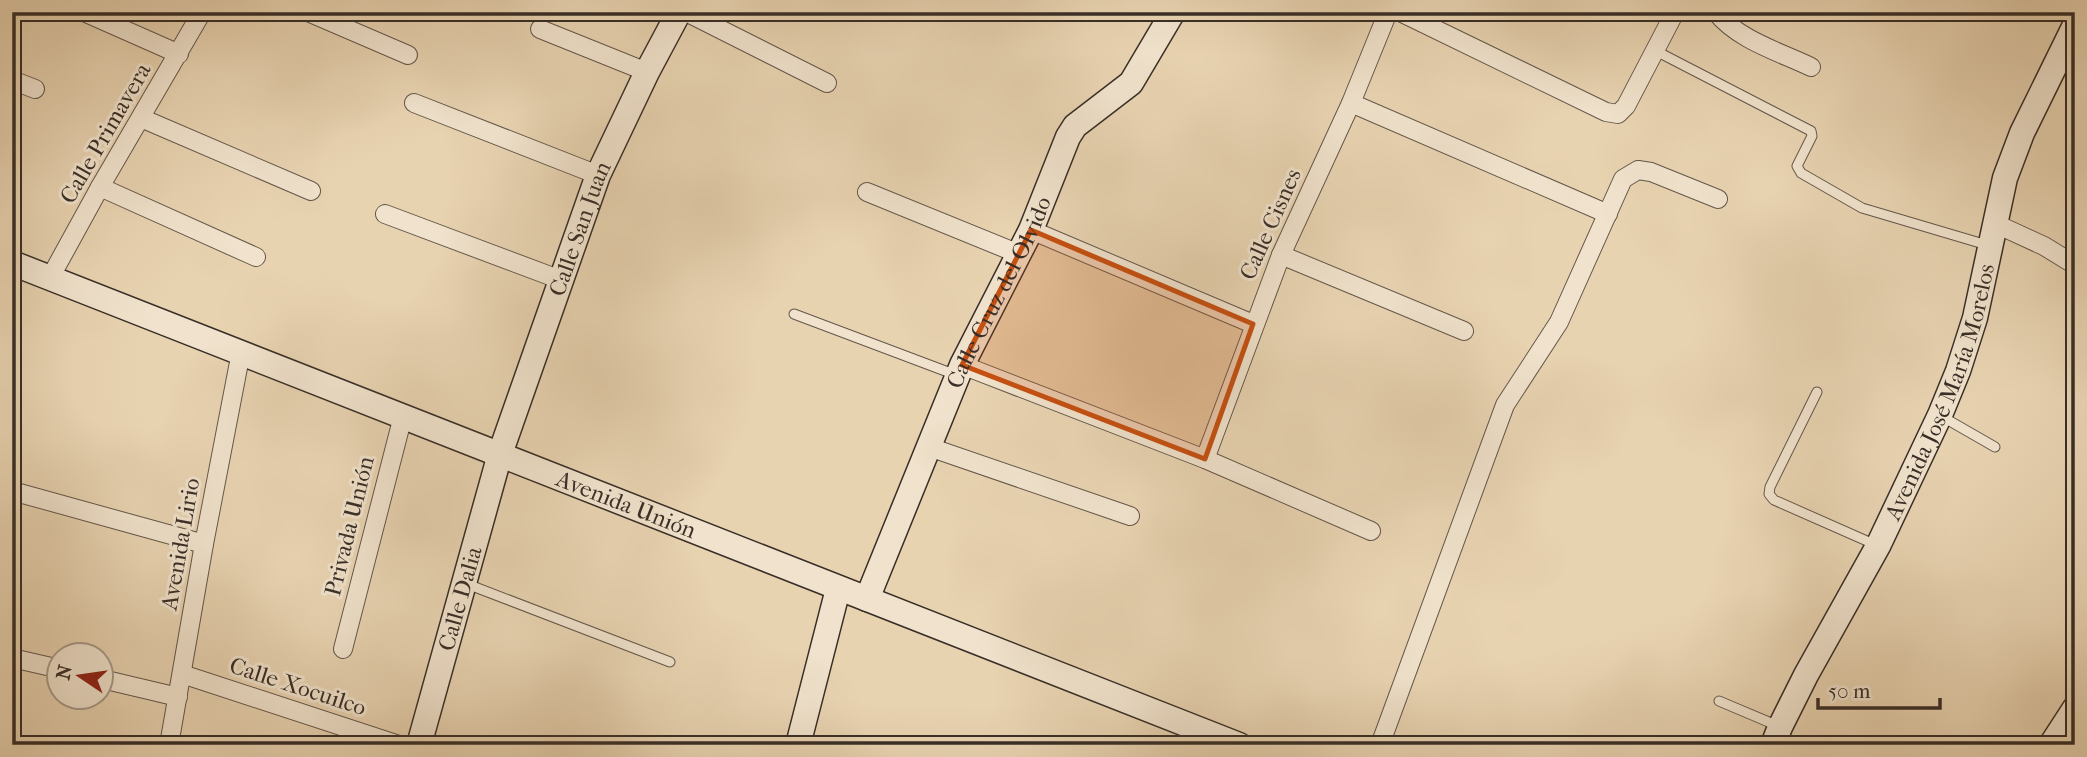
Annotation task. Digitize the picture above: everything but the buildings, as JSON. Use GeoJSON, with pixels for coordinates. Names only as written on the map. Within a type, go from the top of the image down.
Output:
{"type":"FeatureCollection","features":[{"type":"Feature","properties":{"kind":"street"},"geometry":{"type":"LineString","coordinates":[[84,12],[179,54]]}},
{"type":"Feature","properties":{"kind":"street","name":"Calle Primavera"},"geometry":{"type":"LineString","coordinates":[[50,278],[202,12]]}},
{"type":"Feature","properties":{"kind":"street"},"geometry":{"type":"LineString","coordinates":[[307,12],[408,55]]}},
{"type":"Feature","properties":{"kind":"street","name":"Calle San Juan"},"geometry":{"type":"LineString","coordinates":[[500,454],[598,175],[679,12]]}},
{"type":"Feature","properties":{"kind":"street"},"geometry":{"type":"LineString","coordinates":[[686,12],[827,83]]}},
{"type":"Feature","properties":{"kind":"street","name":"Calle Cruz del Olvido"},"geometry":{"type":"LineString","coordinates":[[867,599],[960,370],[1031,230],[1068,137],[1075,126],[1131,83],[1173,12]]}},
{"type":"Feature","properties":{"kind":"street","name":"Calle Cisnes"},"geometry":{"type":"LineString","coordinates":[[1205,459],[1253,324],[1281,255],[1351,103],[1388,12]]}},
{"type":"Feature","properties":{"kind":"street"},"geometry":{"type":"LineString","coordinates":[[1400,12],[1428,18],[1612,114],[1623,111],[1675,12]]}},
{"type":"Feature","properties":{"kind":"street"},"geometry":{"type":"LineString","coordinates":[[1716,12],[1737,32],[1811,67]]}},
{"type":"Feature","properties":{"kind":"street"},"geometry":{"type":"LineString","coordinates":[[2069,12],[2075,17]]}},
{"type":"Feature","properties":{"kind":"street","name":"Avenida José María Morelos"},"geometry":{"type":"LineString","coordinates":[[1776,736],[1878,546],[1940,415],[1975,318],[2005,178],[2022,133],[2075,25]]}},
{"type":"Feature","properties":{"kind":"street"},"geometry":{"type":"LineString","coordinates":[[540,29],[647,72]]}},
{"type":"Feature","properties":{"kind":"street"},"geometry":{"type":"LineString","coordinates":[[12,80],[35,89]]}},
{"type":"Feature","properties":{"kind":"street"},"geometry":{"type":"LineString","coordinates":[[414,103],[598,175]]}},
{"type":"Feature","properties":{"kind":"street"},"geometry":{"type":"LineString","coordinates":[[1351,103],[1608,214]]}},
{"type":"Feature","properties":{"kind":"street"},"geometry":{"type":"LineString","coordinates":[[141,118],[311,191]]}},
{"type":"Feature","properties":{"kind":"street"},"geometry":{"type":"LineString","coordinates":[[1380,745],[1505,405],[1559,322],[1623,179],[1638,170],[1651,172],[1718,199]]}},
{"type":"Feature","properties":{"kind":"street"},"geometry":{"type":"LineString","coordinates":[[100,187],[256,257]]}},
{"type":"Feature","properties":{"kind":"street"},"geometry":{"type":"LineString","coordinates":[[867,192],[1019,254]]}},
{"type":"Feature","properties":{"kind":"street"},"geometry":{"type":"LineString","coordinates":[[385,214],[561,280]]}},
{"type":"Feature","properties":{"kind":"street"},"geometry":{"type":"LineString","coordinates":[[1031,230],[1253,324]]}},
{"type":"Feature","properties":{"kind":"street"},"geometry":{"type":"LineString","coordinates":[[1992,234],[2044,246],[2075,265]]}},
{"type":"Feature","properties":{"kind":"street"},"geometry":{"type":"LineString","coordinates":[[1281,255],[1464,331]]}},
{"type":"Feature","properties":{"kind":"street","name":"Avenida Unión"},"geometry":{"type":"LineString","coordinates":[[12,263],[1240,745]]}},
{"type":"Feature","properties":{"kind":"street","name":"Avenida Lirio"},"geometry":{"type":"LineString","coordinates":[[169,745],[241,352]]}},
{"type":"Feature","properties":{"kind":"street"},"geometry":{"type":"LineString","coordinates":[[960,370],[1205,459],[1371,531]]}},
{"type":"Feature","properties":{"kind":"street","name":"Privada Unión"},"geometry":{"type":"LineString","coordinates":[[343,649],[403,416]]}},
{"type":"Feature","properties":{"kind":"street"},"geometry":{"type":"LineString","coordinates":[[929,446],[1130,516]]}},
{"type":"Feature","properties":{"kind":"street","name":"Calle Dalia"},"geometry":{"type":"LineString","coordinates":[[419,745],[500,454]]}},
{"type":"Feature","properties":{"kind":"street"},"geometry":{"type":"LineString","coordinates":[[12,491],[204,544]]}},
{"type":"Feature","properties":{"kind":"street"},"geometry":{"type":"LineString","coordinates":[[798,745],[838,589]]}},
{"type":"Feature","properties":{"kind":"street"},"geometry":{"type":"LineString","coordinates":[[12,658],[46,666]]}},
{"type":"Feature","properties":{"kind":"street","name":"Calle Xocuilco"},"geometry":{"type":"LineString","coordinates":[[182,674],[399,745]]}},
{"type":"Feature","properties":{"kind":"street"},"geometry":{"type":"LineString","coordinates":[[116,682],[178,697]]}},
{"type":"Feature","properties":{"kind":"street"},"geometry":{"type":"LineString","coordinates":[[2051,745],[2075,708]]}},
{"type":"Feature","properties":{"kind":"lane"},"geometry":{"type":"LineString","coordinates":[[1656,51],[1813,132],[1796,169],[1862,208],[1992,234]]}},
{"type":"Feature","properties":{"kind":"lane"},"geometry":{"type":"LineString","coordinates":[[794,314],[960,370]]}},
{"type":"Feature","properties":{"kind":"lane"},"geometry":{"type":"LineString","coordinates":[[1817,392],[1769,494],[1774,500],[1878,546]]}},
{"type":"Feature","properties":{"kind":"lane"},"geometry":{"type":"LineString","coordinates":[[1940,415],[1995,447]]}},
{"type":"Feature","properties":{"kind":"lane"},"geometry":{"type":"LineString","coordinates":[[465,584],[670,662]]}},
{"type":"Feature","properties":{"kind":"lane"},"geometry":{"type":"LineString","coordinates":[[1718,701],[1776,736]]}},
{"type":"Feature","properties":{"kind":"highlighted area"},"geometry":{"type":"Polygon","coordinates":[[[1031,230],[1253,324],[1205,459],[962,365],[1031,230]]]}}]}
